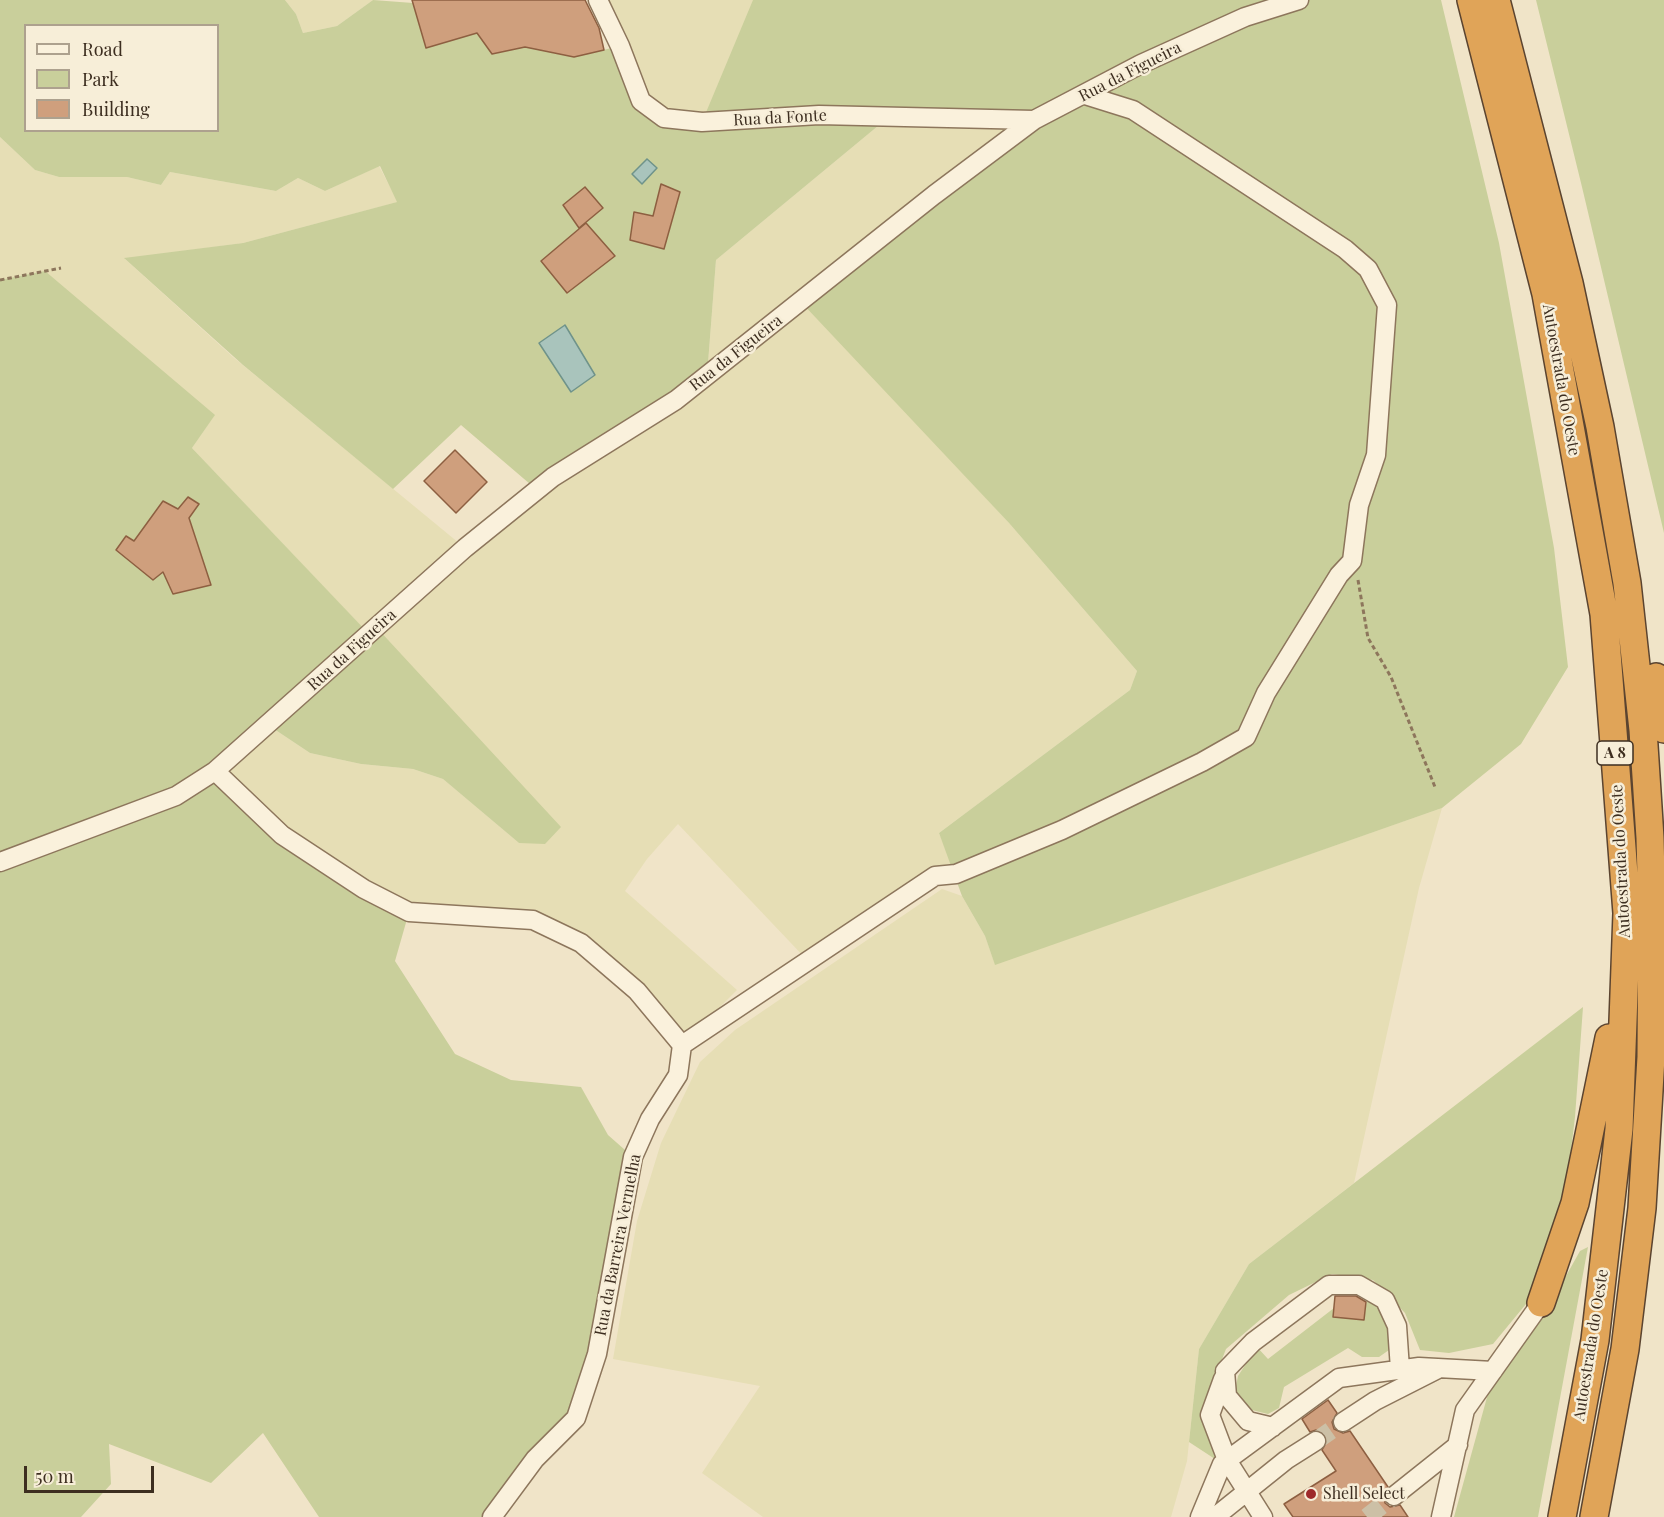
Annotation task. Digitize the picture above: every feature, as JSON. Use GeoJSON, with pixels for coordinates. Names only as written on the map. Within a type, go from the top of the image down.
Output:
{"type":"FeatureCollection","features":[{"type":"Feature","properties":{"kind":"highway","name":"Autoestrada do Oeste"},"geometry":{"type":"LineString","coordinates":[[1471,0],[1546,294],[1604,614],[1627,914],[1618,1128],[1598,1317],[1562,1517]]}},
{"type":"Feature","properties":{"kind":"highway","name":"Autoestrada do Oeste"},"geometry":{"type":"LineString","coordinates":[[1496,0],[1573,304],[1600,427],[1627,583],[1650,838],[1651,1057],[1635,1276],[1594,1517]]}},
{"type":"Feature","properties":{"kind":"highway"},"geometry":{"type":"LineString","coordinates":[[1627,583],[1651,629],[1659,712],[1664,729]]}},
{"type":"Feature","properties":{"kind":"highway"},"geometry":{"type":"LineString","coordinates":[[1541,1303],[1575,1203],[1625,958]]}},
{"type":"Feature","properties":{"kind":"street","name":"Rua da Fonte"},"geometry":{"type":"LineString","coordinates":[[598,0],[620,46],[641,101],[664,118],[702,122],[819,115],[1034,120]]}},
{"type":"Feature","properties":{"kind":"street","name":"Rua da Figueira"},"geometry":{"type":"LineString","coordinates":[[0,862],[176,796],[215,771],[465,548],[537,490],[676,400],[934,195],[1034,120],[1141,64],[1245,17],[1299,0]]}},
{"type":"Feature","properties":{"kind":"street"},"geometry":{"type":"LineString","coordinates":[[215,771],[282,835],[364,889],[409,912],[533,920],[581,942],[637,991],[682,1045],[935,876],[956,874],[1062,830],[1202,762],[1246,737],[1266,693],[1339,575],[1352,561],[1359,505],[1376,455],[1387,305],[1368,269],[1345,249],[1133,110],[1085,95]]}},
{"type":"Feature","properties":{"kind":"street","name":"Rua da Barreira Vermelha"},"geometry":{"type":"LineString","coordinates":[[492,1517],[535,1459],[576,1418],[597,1354],[633,1157],[650,1119],[678,1075],[682,1045]]}},
{"type":"Feature","properties":{"kind":"street"},"geometry":{"type":"LineString","coordinates":[[1263,1517],[1227,1460],[1210,1415],[1225,1371],[1253,1342],[1329,1285],[1359,1285],[1385,1300],[1397,1326],[1400,1369]]}},
{"type":"Feature","properties":{"kind":"street"},"geometry":{"type":"LineString","coordinates":[[1442,1517],[1466,1410],[1541,1303]]}},
{"type":"Feature","properties":{"kind":"street"},"geometry":{"type":"LineString","coordinates":[[1200,1517],[1221,1464],[1339,1378],[1400,1369],[1440,1368],[1493,1371]]}},
{"type":"Feature","properties":{"kind":"street"},"geometry":{"type":"LineString","coordinates":[[1343,1422],[1375,1401],[1440,1368]]}},
{"type":"Feature","properties":{"kind":"street"},"geometry":{"type":"LineString","coordinates":[[1225,1371],[1227,1396],[1248,1421],[1273,1427]]}},
{"type":"Feature","properties":{"kind":"street"},"geometry":{"type":"LineString","coordinates":[[1218,1516],[1286,1460],[1316,1441]]}},
{"type":"Feature","properties":{"kind":"street"},"geometry":{"type":"LineString","coordinates":[[1394,1496],[1458,1445]]}},
{"type":"Feature","properties":{"kind":"path"},"geometry":{"type":"LineString","coordinates":[[0,280],[61,268]]}},
{"type":"Feature","properties":{"kind":"path"},"geometry":{"type":"LineString","coordinates":[[1352,561],[1362,594],[1368,638],[1391,676],[1435,787]]}},
{"type":"Feature","properties":{"kind":"shaded area"},"geometry":{"type":"Polygon","coordinates":[[[285,0],[373,0],[337,26],[303,33],[296,14],[285,0]]]}},
{"type":"Feature","properties":{"kind":"shaded area"},"geometry":{"type":"Polygon","coordinates":[[[598,0],[760,0],[702,122],[641,101],[598,0]]]}},
{"type":"Feature","properties":{"kind":"shaded area"},"geometry":{"type":"Polygon","coordinates":[[[890,116],[1034,120],[920,426],[1009,523],[1137,671],[1130,690],[939,833],[956,874],[808,961],[678,824],[647,859],[625,891],[737,990],[682,1045],[637,991],[533,920],[409,912],[364,889],[215,771],[268,725],[310,753],[361,764],[413,769],[443,779],[519,843],[369,635],[192,448],[214,416],[0,280],[0,137],[35,170],[59,177],[127,177],[161,185],[170,172],[276,191],[298,178],[325,191],[379,166],[398,202],[243,243],[125,259],[233,357],[465,548],[707,376],[716,260],[890,116]]]}},
{"type":"Feature","properties":{"kind":"shaded area"},"geometry":{"type":"Polygon","coordinates":[[[1442,808],[1419,888],[1354,1183],[1249,1264],[1199,1349],[1187,1461],[1171,1517],[763,1517],[702,1473],[760,1386],[613,1359],[637,1221],[661,1143],[700,1062],[735,1030],[942,889],[962,896],[985,936],[995,964],[1442,808]]]}},
{"type":"Feature","properties":{"kind":"green space"},"geometry":{"type":"Polygon","coordinates":[[[0,0],[285,0],[296,14],[303,33],[337,26],[373,0],[413,3],[426,48],[477,33],[492,54],[525,47],[574,57],[620,46],[641,101],[702,122],[753,0],[1441,0],[1499,243],[1554,548],[1568,667],[1521,744],[1442,808],[995,965],[985,936],[962,896],[939,833],[1130,690],[1137,671],[1009,523],[801,302],[1033,121],[890,116],[716,260],[707,376],[537,490],[461,425],[393,489],[243,365],[124,258],[243,243],[397,202],[380,166],[325,191],[298,178],[276,191],[170,172],[161,185],[127,177],[59,177],[35,170],[0,137],[0,0]]]}},
{"type":"Feature","properties":{"kind":"green space"},"geometry":{"type":"Polygon","coordinates":[[[1536,0],[1664,0],[1664,533],[1582,187],[1536,0]]]}},
{"type":"Feature","properties":{"kind":"green space"},"geometry":{"type":"Polygon","coordinates":[[[45,271],[215,415],[192,448],[369,634],[377,628],[561,827],[545,844],[519,843],[443,779],[413,769],[361,764],[310,753],[268,725],[215,771],[282,835],[409,912],[395,961],[455,1054],[511,1080],[581,1087],[608,1135],[633,1157],[576,1418],[494,1514],[482,1517],[319,1517],[263,1433],[211,1483],[109,1444],[111,1484],[81,1517],[0,1517],[0,280],[45,271]]]}},
{"type":"Feature","properties":{"kind":"green space"},"geometry":{"type":"Polygon","coordinates":[[[1583,1007],[1575,1117],[1566,1192],[1548,1260],[1526,1304],[1493,1344],[1449,1353],[1420,1350],[1405,1313],[1373,1280],[1332,1274],[1289,1295],[1226,1349],[1205,1403],[1218,1461],[1189,1442],[1199,1349],[1249,1264],[1583,1007]]]}},
{"type":"Feature","properties":{"kind":"green space"},"geometry":{"type":"Polygon","coordinates":[[[1588,1247],[1538,1517],[1454,1517],[1489,1390],[1548,1308],[1580,1251],[1588,1247]]]}},
{"type":"Feature","properties":{"kind":"green space"},"geometry":{"type":"Polygon","coordinates":[[[1367,1299],[1381,1309],[1391,1321],[1393,1342],[1389,1350],[1379,1357],[1362,1357],[1348,1348],[1284,1387],[1279,1408],[1268,1414],[1252,1410],[1243,1402],[1235,1391],[1238,1376],[1257,1347],[1268,1359],[1334,1308],[1333,1315],[1364,1320],[1367,1299]]]}},
{"type":"Feature","properties":{"kind":"water"},"geometry":{"type":"Polygon","coordinates":[[[647,159],[657,168],[642,184],[632,174],[647,159]]]}},
{"type":"Feature","properties":{"kind":"water"},"geometry":{"type":"Polygon","coordinates":[[[565,325],[595,375],[571,392],[539,343],[565,325]]]}},
{"type":"Feature","properties":{"kind":"building"},"geometry":{"type":"Polygon","coordinates":[[[412,0],[585,0],[599,28],[604,50],[574,57],[525,47],[492,54],[477,33],[426,48],[412,0]]]}},
{"type":"Feature","properties":{"kind":"building"},"geometry":{"type":"Polygon","coordinates":[[[661,184],[680,192],[664,249],[630,240],[634,212],[653,216],[661,184]]]}},
{"type":"Feature","properties":{"kind":"building"},"geometry":{"type":"Polygon","coordinates":[[[585,187],[603,208],[579,228],[563,205],[585,187]]]}},
{"type":"Feature","properties":{"kind":"building"},"geometry":{"type":"Polygon","coordinates":[[[586,223],[615,256],[567,293],[541,261],[586,223]]]}},
{"type":"Feature","properties":{"kind":"building"},"geometry":{"type":"Polygon","coordinates":[[[455,450],[487,482],[456,513],[424,481],[455,450]]]}},
{"type":"Feature","properties":{"kind":"building"},"geometry":{"type":"Polygon","coordinates":[[[188,497],[199,504],[189,518],[211,585],[173,594],[163,572],[153,580],[116,550],[126,536],[134,541],[163,501],[178,509],[188,497]]]}},
{"type":"Feature","properties":{"kind":"building"},"geometry":{"type":"Polygon","coordinates":[[[1335,1296],[1356,1296],[1366,1302],[1364,1320],[1333,1317],[1335,1296]]]}},
{"type":"Feature","properties":{"kind":"building"},"geometry":{"type":"Polygon","coordinates":[[[1328,1400],[1337,1413],[1332,1422],[1334,1429],[1343,1433],[1350,1431],[1388,1487],[1383,1492],[1385,1503],[1390,1507],[1400,1505],[1408,1517],[1293,1517],[1284,1504],[1336,1471],[1322,1450],[1327,1441],[1325,1435],[1316,1430],[1310,1432],[1302,1419],[1328,1400]]]}},
{"type":"Feature","properties":{"kind":"tunnel"},"geometry":{"type":"LineString","coordinates":[[1316,1441],[1343,1422]]}},
{"type":"Feature","properties":{"kind":"tunnel"},"geometry":{"type":"LineString","coordinates":[[1367,1517],[1394,1496]]}},
{"type":"Feature","properties":{"kind":"place","name":"Shell Select"},"geometry":{"type":"Point","coordinates":[1311,1494]}}]}
